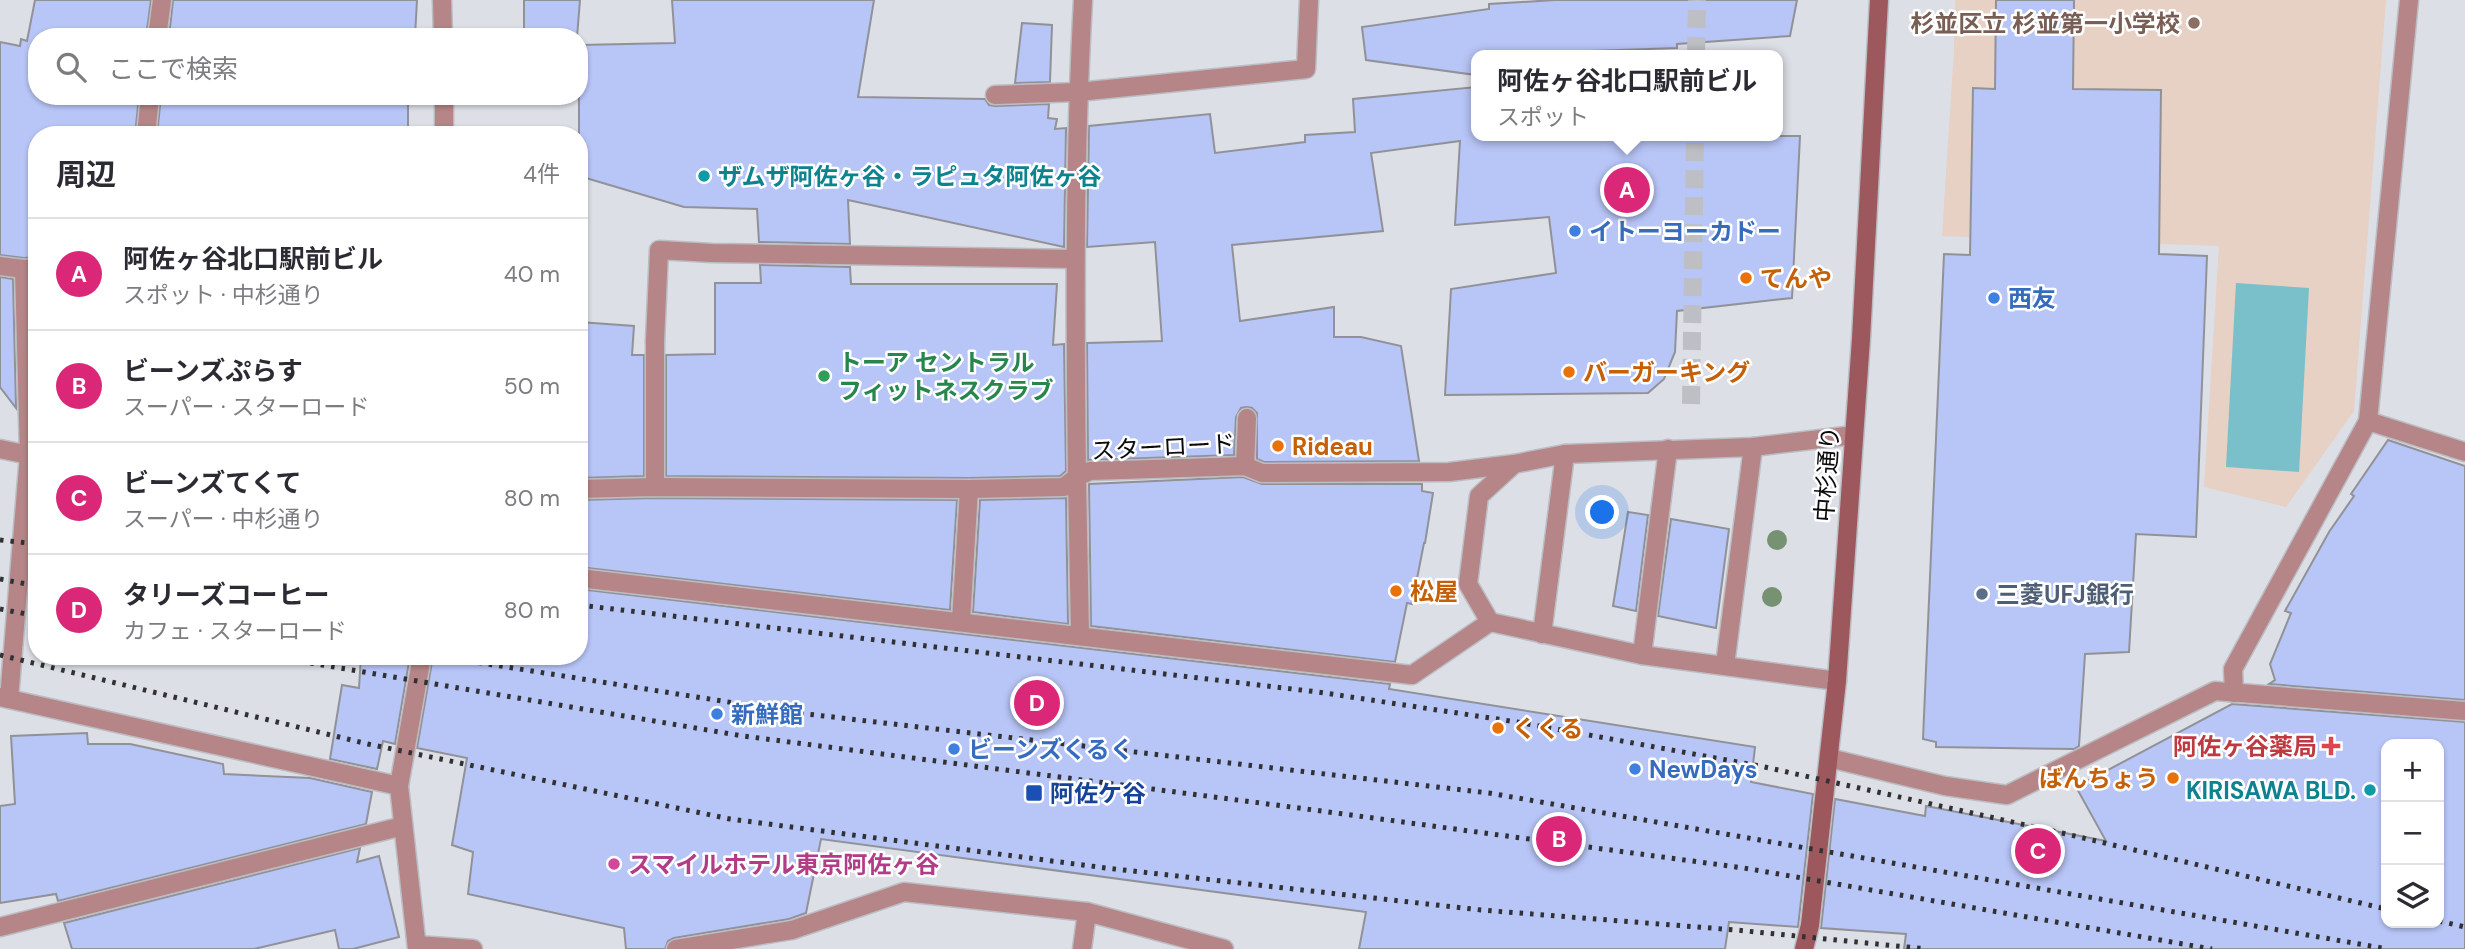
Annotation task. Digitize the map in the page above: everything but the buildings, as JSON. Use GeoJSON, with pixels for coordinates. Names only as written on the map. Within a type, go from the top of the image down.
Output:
{"type":"FeatureCollection","features":[{"type":"Feature","properties":{"kind":"main road","name":"中杉通り"},"geometry":{"type":"LineString","coordinates":[[1804,949],[1810,925],[1837,681],[1879,0]]}},
{"type":"Feature","properties":{"kind":"street"},"geometry":{"type":"LineString","coordinates":[[158,28],[162,0]]}},
{"type":"Feature","properties":{"kind":"street"},"geometry":{"type":"LineString","coordinates":[[442,0],[443,28]]}},
{"type":"Feature","properties":{"kind":"street"},"geometry":{"type":"LineString","coordinates":[[588,489],[1064,487],[1077,477],[1074,259],[1083,0]]}},
{"type":"Feature","properties":{"kind":"street"},"geometry":{"type":"LineString","coordinates":[[995,95],[1078,92],[1306,69],[1309,0]]}},
{"type":"Feature","properties":{"kind":"street"},"geometry":{"type":"LineString","coordinates":[[2234,693],[2233,669],[2368,421],[2409,0]]}},
{"type":"Feature","properties":{"kind":"street"},"geometry":{"type":"LineString","coordinates":[[147,126],[149,105]]}},
{"type":"Feature","properties":{"kind":"street"},"geometry":{"type":"LineString","coordinates":[[444,105],[444,126]]}},
{"type":"Feature","properties":{"kind":"street"},"geometry":{"type":"LineString","coordinates":[[655,487],[655,341],[659,250],[1074,259]]}},
{"type":"Feature","properties":{"kind":"street"},"geometry":{"type":"LineString","coordinates":[[0,266],[28,269]]}},
{"type":"Feature","properties":{"kind":"street"},"geometry":{"type":"LineString","coordinates":[[1245,466],[1247,418]]}},
{"type":"Feature","properties":{"kind":"street"},"geometry":{"type":"LineString","coordinates":[[2368,421],[2465,452]]}},
{"type":"Feature","properties":{"kind":"street","name":"スターロード"},"geometry":{"type":"LineString","coordinates":[[1080,635],[1077,477],[1090,471],[1245,466],[1262,473],[1450,471],[1514,464],[1565,454],[1753,447],[1854,435]]}},
{"type":"Feature","properties":{"kind":"street"},"geometry":{"type":"LineString","coordinates":[[1725,665],[1753,447]]}},
{"type":"Feature","properties":{"kind":"street"},"geometry":{"type":"LineString","coordinates":[[0,449],[28,455]]}},
{"type":"Feature","properties":{"kind":"street"},"geometry":{"type":"LineString","coordinates":[[1642,655],[1668,449]]}},
{"type":"Feature","properties":{"kind":"street"},"geometry":{"type":"LineString","coordinates":[[1542,634],[1565,454]]}},
{"type":"Feature","properties":{"kind":"street"},"geometry":{"type":"LineString","coordinates":[[1489,622],[1468,584],[1479,496],[1514,464]]}},
{"type":"Feature","properties":{"kind":"street"},"geometry":{"type":"LineString","coordinates":[[961,621],[969,489]]}},
{"type":"Feature","properties":{"kind":"street"},"geometry":{"type":"LineString","coordinates":[[28,498],[4,698],[399,786]]}},
{"type":"Feature","properties":{"kind":"street"},"geometry":{"type":"LineString","coordinates":[[588,579],[1412,675],[1489,622],[1642,655],[1837,681]]}},
{"type":"Feature","properties":{"kind":"street"},"geometry":{"type":"LineString","coordinates":[[420,665],[399,786],[417,947],[473,949]]}},
{"type":"Feature","properties":{"kind":"street"},"geometry":{"type":"LineString","coordinates":[[1829,758],[1945,786],[2007,795],[2215,691],[2465,710]]}},
{"type":"Feature","properties":{"kind":"street"},"geometry":{"type":"LineString","coordinates":[[0,927],[403,826]]}},
{"type":"Feature","properties":{"kind":"street"},"geometry":{"type":"LineString","coordinates":[[676,949],[792,930],[904,892],[1087,912],[1224,949]]}},
{"type":"Feature","properties":{"kind":"street"},"geometry":{"type":"LineString","coordinates":[[1082,949],[1087,912]]}},
{"type":"Feature","properties":{"kind":"shaded area"},"geometry":{"type":"Polygon","coordinates":[[[1955,0],[2386,0],[2354,411],[2286,507],[2204,487],[2219,246],[1942,236],[1955,0]]]}},
{"type":"Feature","properties":{"kind":"water"},"geometry":{"type":"Polygon","coordinates":[[[2236,283],[2309,288],[2299,472],[2226,467],[2236,283]]]}},
{"type":"Feature","properties":{"kind":"tunnel"},"geometry":{"type":"LineString","coordinates":[[1696,50],[1697,0]]}},
{"type":"Feature","properties":{"kind":"tunnel"},"geometry":{"type":"LineString","coordinates":[[1691,404],[1695,141]]}},
{"type":"Feature","properties":{"kind":"railway"},"geometry":{"type":"LineString","coordinates":[[0,540],[28,543]]}},
{"type":"Feature","properties":{"kind":"railway"},"geometry":{"type":"LineString","coordinates":[[0,579],[28,584]]}},
{"type":"Feature","properties":{"kind":"railway"},"geometry":{"type":"LineString","coordinates":[[588,606],[1318,692],[1517,722],[1760,766],[2381,908]]}},
{"type":"Feature","properties":{"kind":"railway"},"geometry":{"type":"LineString","coordinates":[[0,609],[28,614]]}},
{"type":"Feature","properties":{"kind":"railway"},"geometry":{"type":"LineString","coordinates":[[0,655],[28,662]]}},
{"type":"Feature","properties":{"kind":"railway"},"geometry":{"type":"LineString","coordinates":[[41,665],[368,744],[730,819],[1106,868],[1481,910],[1736,930],[1927,949]]}},
{"type":"Feature","properties":{"kind":"railway"},"geometry":{"type":"LineString","coordinates":[[322,665],[743,736],[1744,868],[2212,949]]}},
{"type":"Feature","properties":{"kind":"railway"},"geometry":{"type":"LineString","coordinates":[[494,665],[798,713],[1489,793],[2388,949]]}},
{"type":"Feature","properties":{"kind":"railway"},"geometry":{"type":"LineString","coordinates":[[2444,922],[2465,927]]}},
{"type":"Feature","properties":{"kind":"place","name":"杉並区立 杉並第一小学校"},"geometry":{"type":"Point","coordinates":[2194,23]}},
{"type":"Feature","properties":{"kind":"place","name":"ザムザ阿佐ヶ谷・ラピュタ阿佐ヶ谷"},"geometry":{"type":"Point","coordinates":[704,176]}},
{"type":"Feature","properties":{"kind":"place","name":"阿佐ヶ谷北口駅前ビル"},"geometry":{"type":"Point","coordinates":[1627,190]}},
{"type":"Feature","properties":{"kind":"place","name":"イトーヨーカドー"},"geometry":{"type":"Point","coordinates":[1575,231]}},
{"type":"Feature","properties":{"kind":"place","name":"てんや"},"geometry":{"type":"Point","coordinates":[1746,278]}},
{"type":"Feature","properties":{"kind":"place","name":"西友"},"geometry":{"type":"Point","coordinates":[1994,298]}},
{"type":"Feature","properties":{"kind":"place","name":"バーガーキング"},"geometry":{"type":"Point","coordinates":[1569,372]}},
{"type":"Feature","properties":{"kind":"place","name":"トーア セントラル フィットネスクラブ"},"geometry":{"type":"Point","coordinates":[824,376]}},
{"type":"Feature","properties":{"kind":"place","name":"Rideau"},"geometry":{"type":"Point","coordinates":[1278,446]}},
{"type":"Feature","properties":{"kind":"place","name":"松屋"},"geometry":{"type":"Point","coordinates":[1396,591]}},
{"type":"Feature","properties":{"kind":"place","name":"三菱UFJ銀行"},"geometry":{"type":"Point","coordinates":[1982,594]}},
{"type":"Feature","properties":{"kind":"place","name":"タリーズコーヒー"},"geometry":{"type":"Point","coordinates":[1037,703]}},
{"type":"Feature","properties":{"kind":"place","name":"新鮮館"},"geometry":{"type":"Point","coordinates":[717,714]}},
{"type":"Feature","properties":{"kind":"place","name":"くくる"},"geometry":{"type":"Point","coordinates":[1498,728]}},
{"type":"Feature","properties":{"kind":"place","name":"阿佐ヶ谷薬局"},"geometry":{"type":"Point","coordinates":[2331,746]}},
{"type":"Feature","properties":{"kind":"place","name":"ビーンズくるく"},"geometry":{"type":"Point","coordinates":[954,749]}},
{"type":"Feature","properties":{"kind":"place","name":"NewDays"},"geometry":{"type":"Point","coordinates":[1635,769]}},
{"type":"Feature","properties":{"kind":"place","name":"ばんちょう"},"geometry":{"type":"Point","coordinates":[2173,778]}},
{"type":"Feature","properties":{"kind":"place","name":"KIRISAWA BLD."},"geometry":{"type":"Point","coordinates":[2370,790]}},
{"type":"Feature","properties":{"kind":"place","name":"阿佐ケ谷"},"geometry":{"type":"Point","coordinates":[1034,793]}},
{"type":"Feature","properties":{"kind":"place","name":"ビーンズぷらす"},"geometry":{"type":"Point","coordinates":[1559,839]}},
{"type":"Feature","properties":{"kind":"place","name":"ビーンズてくて"},"geometry":{"type":"Point","coordinates":[2038,851]}},
{"type":"Feature","properties":{"kind":"place","name":"スマイルホテル東京阿佐ヶ谷"},"geometry":{"type":"Point","coordinates":[614,864]}}]}
